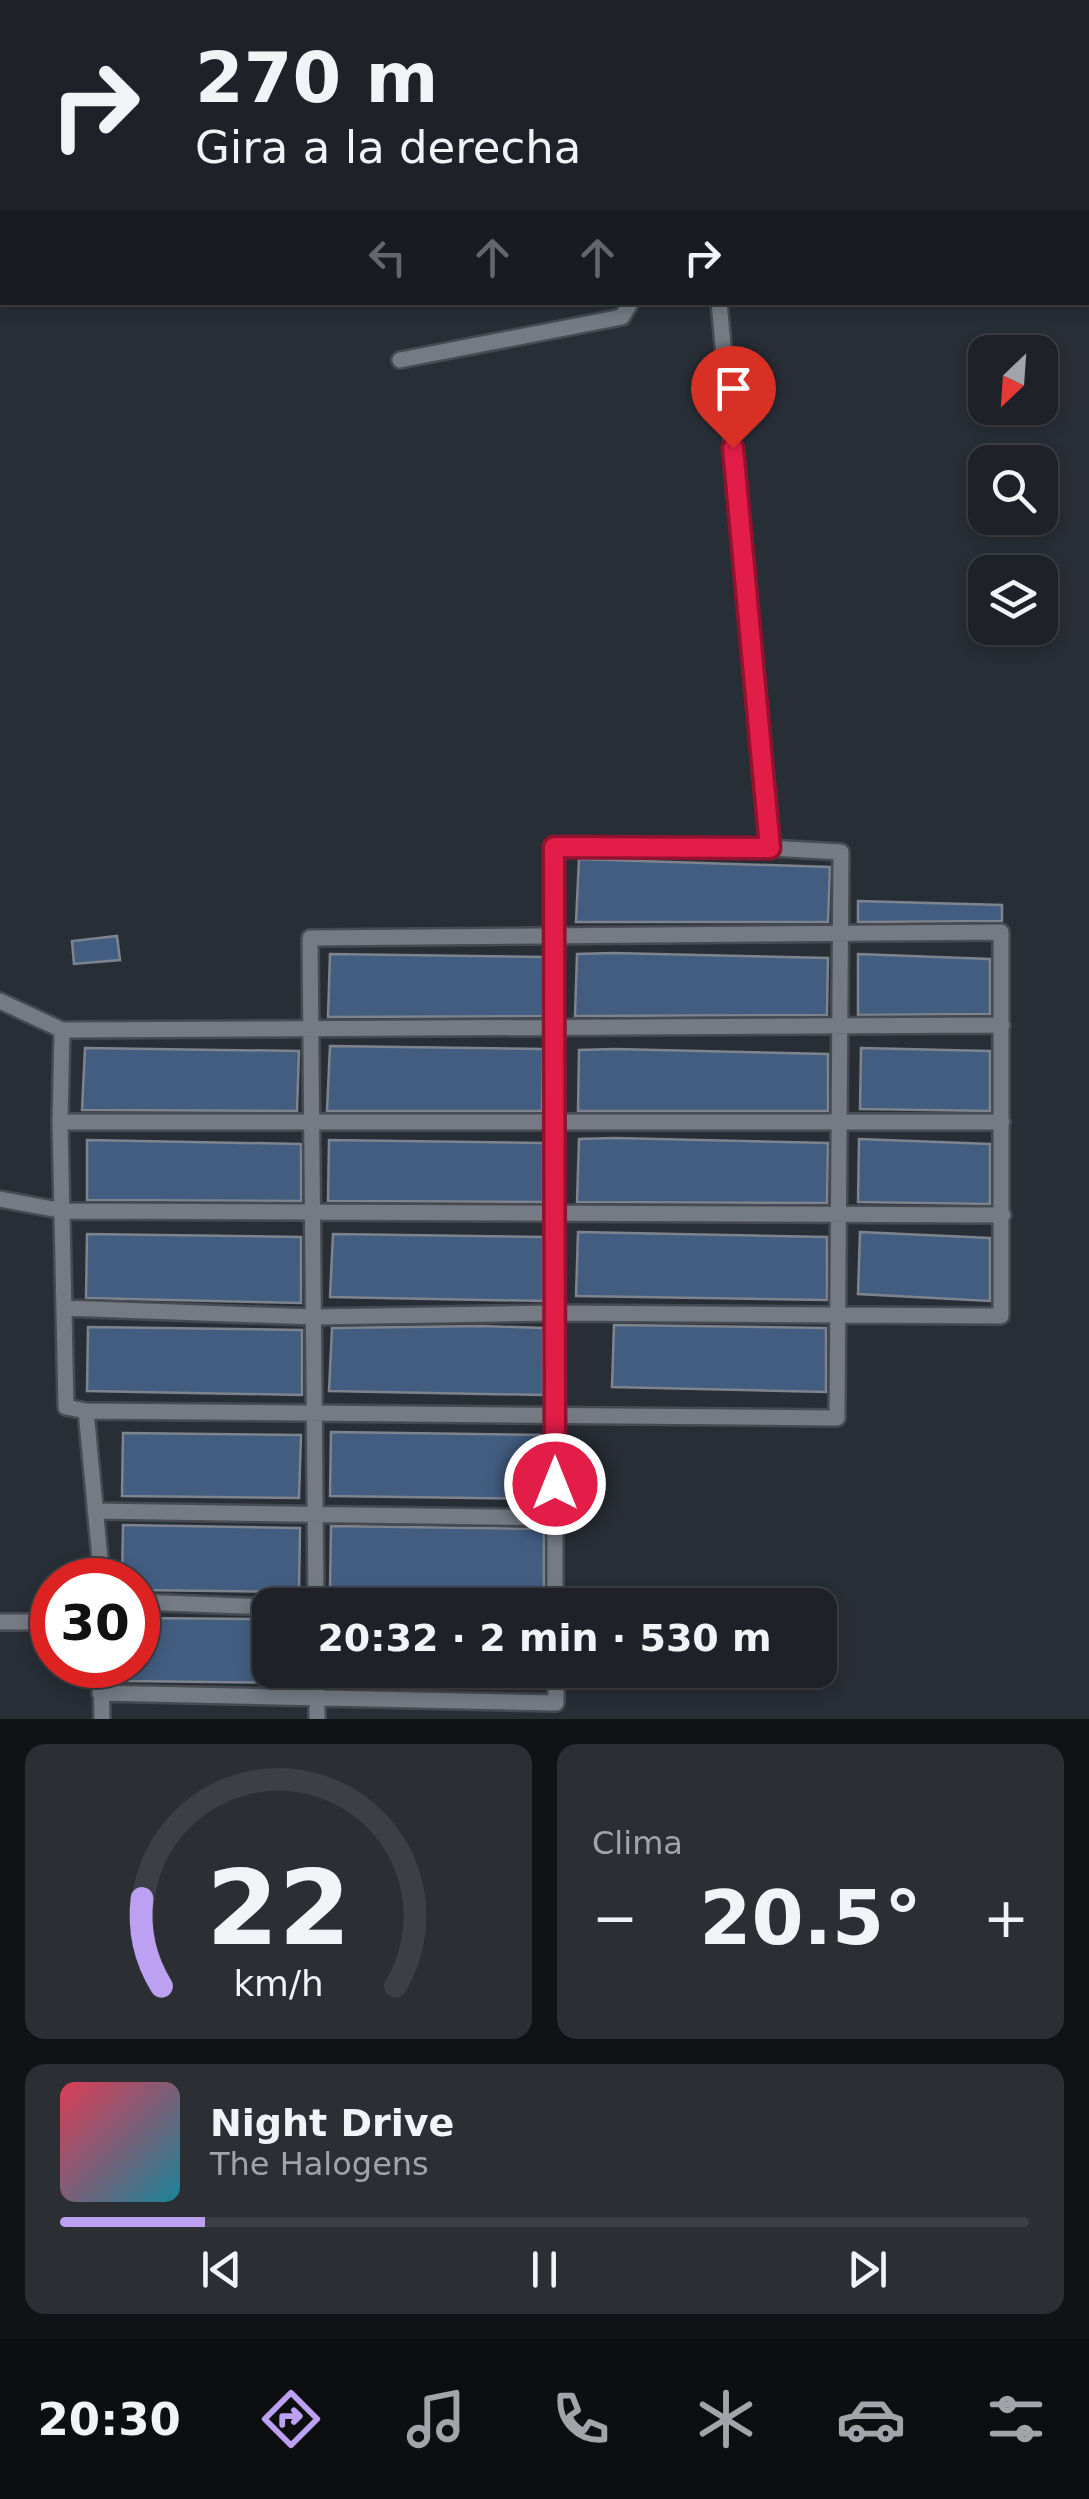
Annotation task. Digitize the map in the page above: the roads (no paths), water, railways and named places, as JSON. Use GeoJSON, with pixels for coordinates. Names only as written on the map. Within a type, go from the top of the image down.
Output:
{"type":"FeatureCollection","features":[{"type":"Feature","properties":{"kind":"street"},"geometry":{"type":"LineString","coordinates":[[400,360],[622,317],[629,305]]}},
{"type":"Feature","properties":{"kind":"street"},"geometry":{"type":"LineString","coordinates":[[719,305],[770,848]]}},
{"type":"Feature","properties":{"kind":"street"},"geometry":{"type":"LineString","coordinates":[[62,1030],[66,1407],[86,1411],[555,1415],[838,1418],[841,852],[554,847],[554,1214],[555,1312],[555,1415],[556,1588]]}},
{"type":"Feature","properties":{"kind":"street"},"geometry":{"type":"LineString","coordinates":[[64,1308],[314,1317],[555,1312],[1002,1316],[1000,932],[310,938],[314,1317],[316,1588]]}},
{"type":"Feature","properties":{"kind":"street"},"geometry":{"type":"LineString","coordinates":[[0,1001],[62,1030],[1002,1025]]}},
{"type":"Feature","properties":{"kind":"street"},"geometry":{"type":"LineString","coordinates":[[60,1122],[1002,1122]]}},
{"type":"Feature","properties":{"kind":"street"},"geometry":{"type":"LineString","coordinates":[[0,1199],[64,1211],[1003,1215]]}},
{"type":"Feature","properties":{"kind":"street"},"geometry":{"type":"LineString","coordinates":[[86,1411],[100,1558]]}},
{"type":"Feature","properties":{"kind":"street"},"geometry":{"type":"LineString","coordinates":[[95,1511],[556,1518]]}},
{"type":"Feature","properties":{"kind":"street"},"geometry":{"type":"LineString","coordinates":[[160,1603],[252,1606]]}},
{"type":"Feature","properties":{"kind":"street"},"geometry":{"type":"LineString","coordinates":[[0,1622],[30,1622]]}},
{"type":"Feature","properties":{"kind":"street"},"geometry":{"type":"LineString","coordinates":[[100,1688],[102,1719]]}},
{"type":"Feature","properties":{"kind":"street"},"geometry":{"type":"LineString","coordinates":[[317,1688],[317,1719]]}},
{"type":"Feature","properties":{"kind":"street"},"geometry":{"type":"LineString","coordinates":[[100,1693],[556,1703],[556,1688]]}}]}
